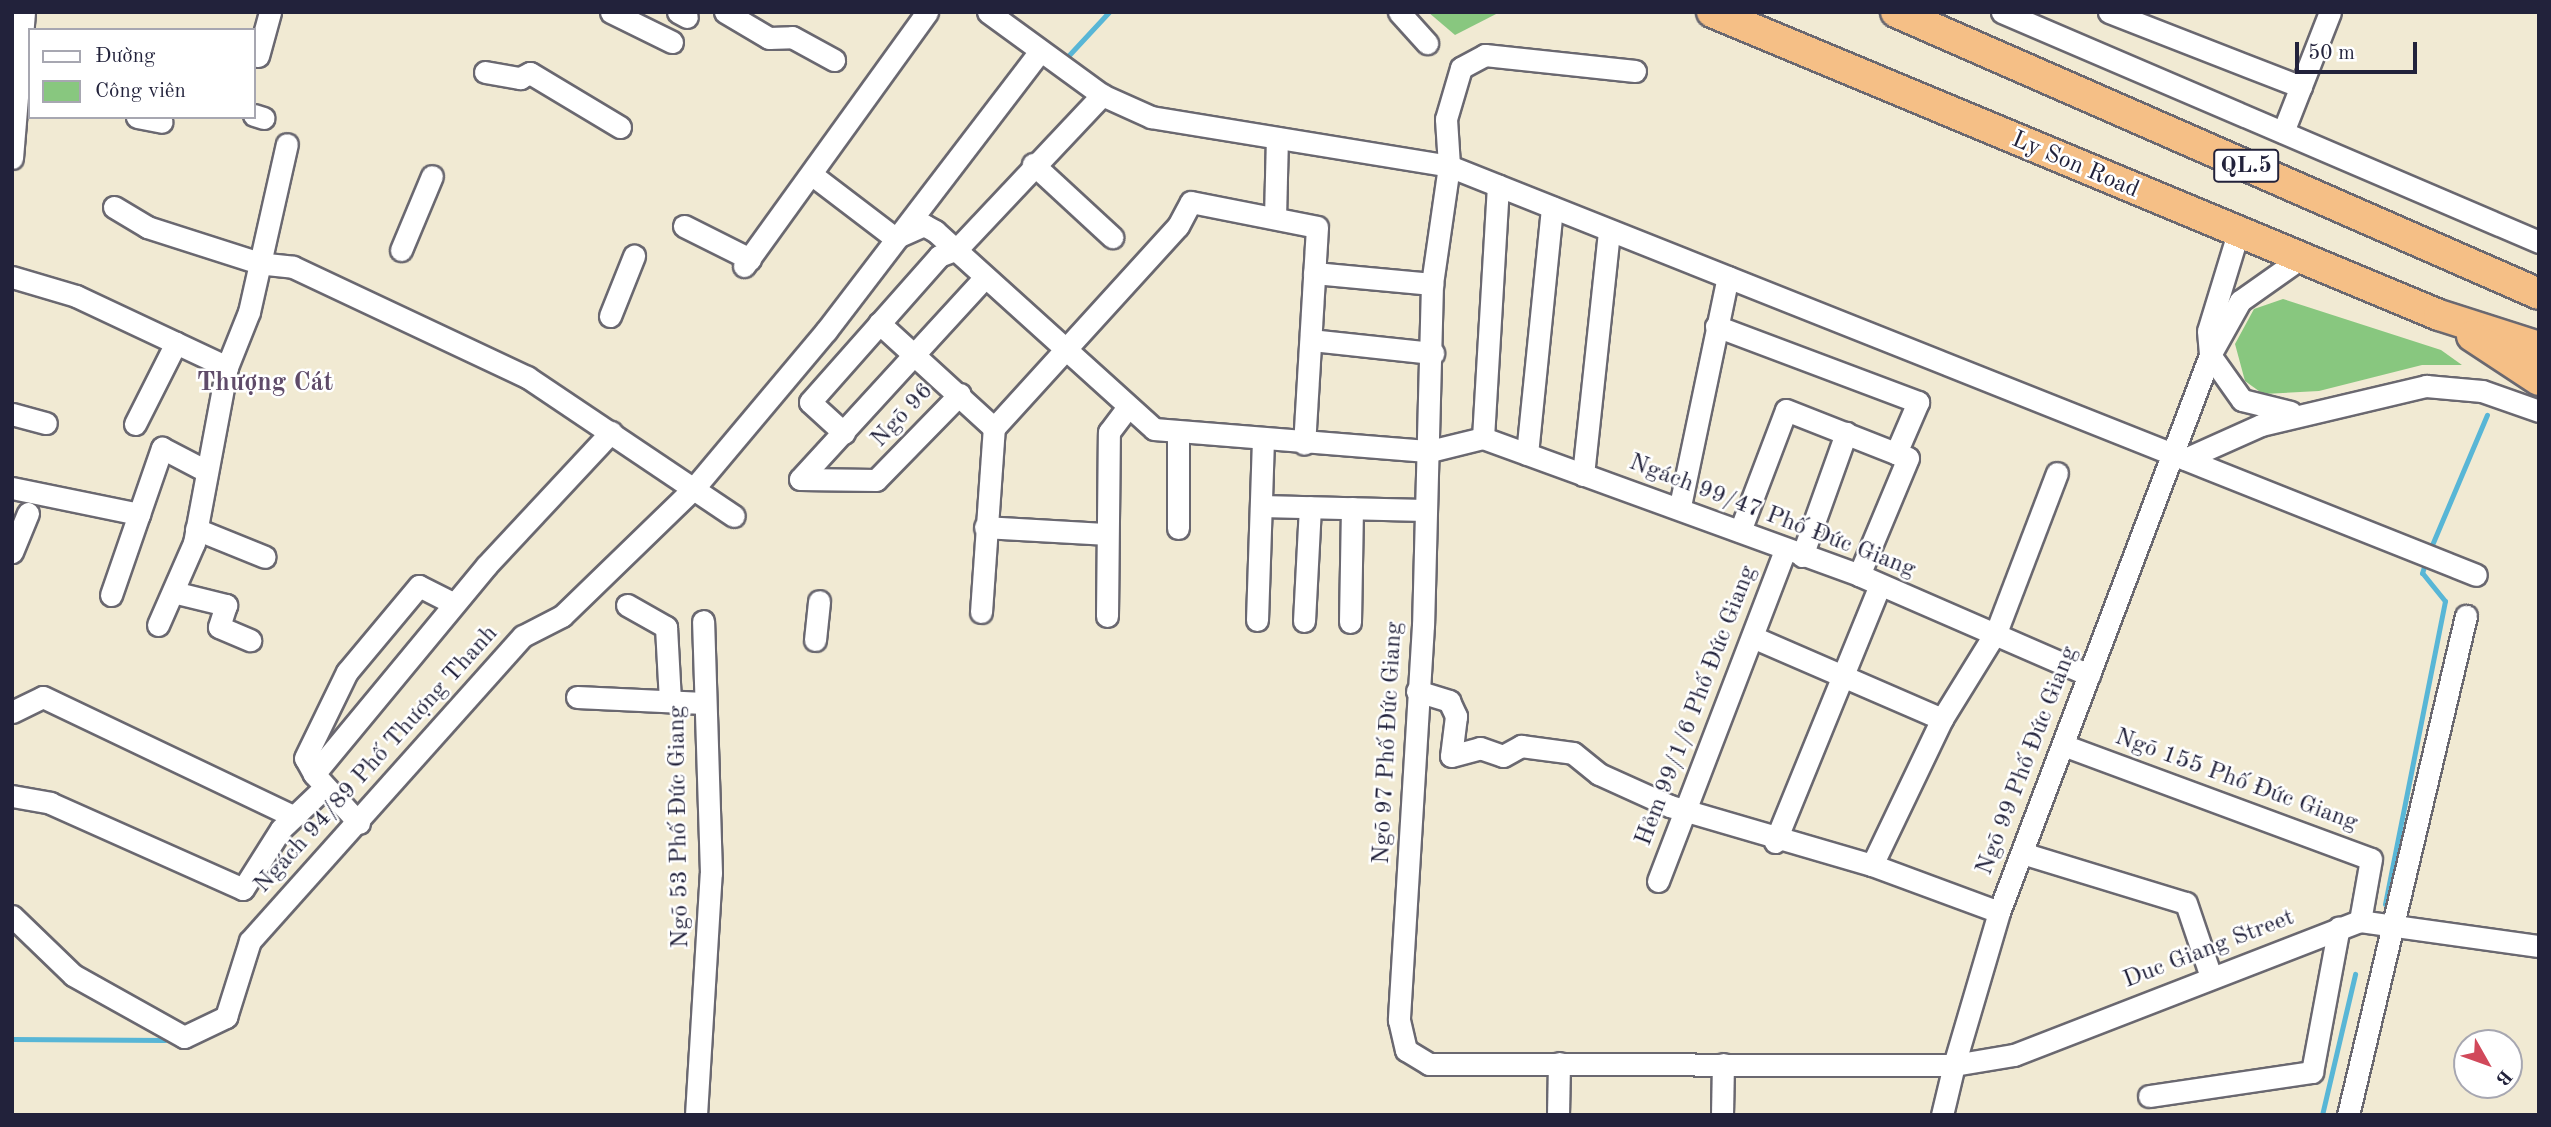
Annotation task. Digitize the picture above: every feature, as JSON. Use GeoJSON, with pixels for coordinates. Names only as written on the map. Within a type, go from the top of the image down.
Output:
{"type":"FeatureCollection","features":[{"type":"Feature","properties":{"kind":"highway","name":"Ly Son Road"},"geometry":{"type":"LineString","coordinates":[[1712,12],[2439,315],[2539,347]]}},
{"type":"Feature","properties":{"kind":"highway","name":"QL.5"},"geometry":{"type":"LineString","coordinates":[[1896,12],[2539,294]]}},
{"type":"Feature","properties":{"kind":"highway"},"geometry":{"type":"LineString","coordinates":[[2458,257],[2539,275]]}},
{"type":"Feature","properties":{"kind":"highway","name":"Ly Son Road"},"geometry":{"type":"LineString","coordinates":[[2439,315],[2539,380]]}},
{"type":"Feature","properties":{"kind":"street"},"geometry":{"type":"LineString","coordinates":[[12,158],[24,93],[24,12]]}},
{"type":"Feature","properties":{"kind":"street"},"geometry":{"type":"LineString","coordinates":[[258,56],[270,12]]}},
{"type":"Feature","properties":{"kind":"street"},"geometry":{"type":"LineString","coordinates":[[611,12],[672,42]]}},
{"type":"Feature","properties":{"kind":"street"},"geometry":{"type":"LineString","coordinates":[[725,12],[769,38],[792,37],[834,60]]}},
{"type":"Feature","properties":{"kind":"street"},"geometry":{"type":"LineString","coordinates":[[988,12],[1102,95],[1151,117],[1449,166],[2476,575]]}},
{"type":"Feature","properties":{"kind":"street"},"geometry":{"type":"LineString","coordinates":[[1399,12],[1427,43]]}},
{"type":"Feature","properties":{"kind":"street"},"geometry":{"type":"LineString","coordinates":[[2001,12],[2539,242]]}},
{"type":"Feature","properties":{"kind":"street"},"geometry":{"type":"LineString","coordinates":[[2109,12],[2301,87]]}},
{"type":"Feature","properties":{"kind":"street"},"geometry":{"type":"LineString","coordinates":[[2283,132],[2330,12]]}},
{"type":"Feature","properties":{"kind":"street"},"geometry":{"type":"LineString","coordinates":[[684,226],[747,262],[922,14]]}},
{"type":"Feature","properties":{"kind":"street","name":"Ngách 94/89 Phố Thượng Thanh"},"geometry":{"type":"LineString","coordinates":[[12,916],[73,975],[184,1037],[226,1017],[250,941],[359,823],[523,636],[562,616],[695,487],[1041,51]]}},
{"type":"Feature","properties":{"kind":"street","name":"Ngõ 97 Phố Đức Giang"},"geometry":{"type":"LineString","coordinates":[[1635,71],[1485,55],[1461,68],[1446,119],[1449,166],[1432,284],[1430,451],[1424,510],[1399,1020],[1406,1050],[1429,1064],[1954,1065]]}},
{"type":"Feature","properties":{"kind":"street"},"geometry":{"type":"LineString","coordinates":[[485,72],[520,78],[530,73],[620,127]]}},
{"type":"Feature","properties":{"kind":"street"},"geometry":{"type":"LineString","coordinates":[[985,277],[844,433],[810,402],[939,256],[957,250],[1033,164],[1102,95]]}},
{"type":"Feature","properties":{"kind":"street"},"geometry":{"type":"LineString","coordinates":[[147,119],[162,122]]}},
{"type":"Feature","properties":{"kind":"street"},"geometry":{"type":"LineString","coordinates":[[1275,218],[1277,138]]}},
{"type":"Feature","properties":{"kind":"street"},"geometry":{"type":"LineString","coordinates":[[158,625],[196,529],[227,367],[248,312],[256,262],[287,144]]}},
{"type":"Feature","properties":{"kind":"street"},"geometry":{"type":"LineString","coordinates":[[1033,164],[1112,237]]}},
{"type":"Feature","properties":{"kind":"street"},"geometry":{"type":"LineString","coordinates":[[811,174],[895,238],[924,225],[957,250],[1064,352],[1154,429],[1304,444],[1430,451],[1483,438],[1498,185]]}},
{"type":"Feature","properties":{"kind":"street"},"geometry":{"type":"LineString","coordinates":[[401,250],[432,176]]}},
{"type":"Feature","properties":{"kind":"street"},"geometry":{"type":"LineString","coordinates":[[981,612],[994,428],[1178,226],[1191,202],[1317,227],[1304,444]]}},
{"type":"Feature","properties":{"kind":"street"},"geometry":{"type":"LineString","coordinates":[[114,207],[146,227],[256,262],[293,267],[527,377],[695,487],[734,516]]}},
{"type":"Feature","properties":{"kind":"street"},"geometry":{"type":"LineString","coordinates":[[1527,454],[1552,207]]}},
{"type":"Feature","properties":{"kind":"street"},"geometry":{"type":"LineString","coordinates":[[1583,475],[1609,230]]}},
{"type":"Feature","properties":{"kind":"street"},"geometry":{"type":"LineString","coordinates":[[2238,233],[2208,331],[2210,355],[2234,394],[2251,406],[2285,412],[2352,403]]}},
{"type":"Feature","properties":{"kind":"street"},"geometry":{"type":"LineString","coordinates":[[610,316],[634,256]]}},
{"type":"Feature","properties":{"kind":"street"},"geometry":{"type":"LineString","coordinates":[[2210,355],[2240,301],[2301,258]]}},
{"type":"Feature","properties":{"kind":"street"},"geometry":{"type":"LineString","coordinates":[[1314,273],[1432,284]]}},
{"type":"Feature","properties":{"kind":"street"},"geometry":{"type":"LineString","coordinates":[[12,277],[76,296],[227,367]]}},
{"type":"Feature","properties":{"kind":"street"},"geometry":{"type":"LineString","coordinates":[[1680,506],[1728,277]]}},
{"type":"Feature","properties":{"kind":"street"},"geometry":{"type":"LineString","coordinates":[[879,323],[960,394],[994,428]]}},
{"type":"Feature","properties":{"kind":"street"},"geometry":{"type":"LineString","coordinates":[[1716,326],[1918,402],[1902,456],[1858,575]]}},
{"type":"Feature","properties":{"kind":"street"},"geometry":{"type":"LineString","coordinates":[[1311,340],[1433,353]]}},
{"type":"Feature","properties":{"kind":"street"},"geometry":{"type":"LineString","coordinates":[[135,424],[176,342]]}},
{"type":"Feature","properties":{"kind":"street","name":"Ngõ 99 Phố Đức Giang"},"geometry":{"type":"LineString","coordinates":[[1954,1065],[1999,912],[2164,480],[2179,456],[2210,355]]}},
{"type":"Feature","properties":{"kind":"street"},"geometry":{"type":"LineString","coordinates":[[2179,456],[2261,425],[2443,385],[2539,411]]}},
{"type":"Feature","properties":{"kind":"street","name":"Ngõ 96"},"geometry":{"type":"LineString","coordinates":[[844,433],[800,480],[876,480],[960,394]]}},
{"type":"Feature","properties":{"kind":"street"},"geometry":{"type":"LineString","coordinates":[[1107,616],[1109,432],[1128,407]]}},
{"type":"Feature","properties":{"kind":"street"},"geometry":{"type":"LineString","coordinates":[[1740,531],[1786,410],[1902,456]]}},
{"type":"Feature","properties":{"kind":"street"},"geometry":{"type":"LineString","coordinates":[[12,414],[46,423]]}},
{"type":"Feature","properties":{"kind":"street"},"geometry":{"type":"LineString","coordinates":[[12,796],[50,803],[243,889],[292,816],[454,604],[611,432]]}},
{"type":"Feature","properties":{"kind":"street"},"geometry":{"type":"LineString","coordinates":[[1178,432],[1178,528]]}},
{"type":"Feature","properties":{"kind":"street","name":"Hẻm 99/1/6 Phố Đức Giang"},"geometry":{"type":"LineString","coordinates":[[1658,881],[1755,638],[1846,433]]}},
{"type":"Feature","properties":{"kind":"street","name":"Ngách 99/47 Phố Đức Giang"},"geometry":{"type":"LineString","coordinates":[[1483,438],[1583,475],[1680,506],[1793,554],[1858,575],[1997,630],[2089,676]]}},
{"type":"Feature","properties":{"kind":"street"},"geometry":{"type":"LineString","coordinates":[[1257,620],[1263,440]]}},
{"type":"Feature","properties":{"kind":"street"},"geometry":{"type":"LineString","coordinates":[[111,595],[162,448],[206,471]]}},
{"type":"Feature","properties":{"kind":"street"},"geometry":{"type":"LineString","coordinates":[[1871,865],[1942,719],[1997,630],[2057,473]]}},
{"type":"Feature","properties":{"kind":"street"},"geometry":{"type":"LineString","coordinates":[[12,488],[139,514]]}},
{"type":"Feature","properties":{"kind":"street"},"geometry":{"type":"LineString","coordinates":[[1261,506],[1424,510]]}},
{"type":"Feature","properties":{"kind":"street"},"geometry":{"type":"LineString","coordinates":[[1304,621],[1310,507]]}},
{"type":"Feature","properties":{"kind":"street"},"geometry":{"type":"LineString","coordinates":[[1350,622],[1352,509]]}},
{"type":"Feature","properties":{"kind":"street"},"geometry":{"type":"LineString","coordinates":[[12,552],[28,513]]}},
{"type":"Feature","properties":{"kind":"street"},"geometry":{"type":"LineString","coordinates":[[985,527],[1107,534]]}},
{"type":"Feature","properties":{"kind":"street"},"geometry":{"type":"LineString","coordinates":[[196,529],[265,557]]}},
{"type":"Feature","properties":{"kind":"street"},"geometry":{"type":"LineString","coordinates":[[1775,842],[1880,585]]}},
{"type":"Feature","properties":{"kind":"street"},"geometry":{"type":"LineString","coordinates":[[359,823],[319,781],[305,758],[347,671],[419,586],[454,604]]}},
{"type":"Feature","properties":{"kind":"street"},"geometry":{"type":"LineString","coordinates":[[173,592],[226,605],[219,627],[250,640]]}},
{"type":"Feature","properties":{"kind":"street"},"geometry":{"type":"LineString","coordinates":[[816,640],[819,601]]}},
{"type":"Feature","properties":{"kind":"street"},"geometry":{"type":"LineString","coordinates":[[626,605],[666,627],[670,701]]}},
{"type":"Feature","properties":{"kind":"street"},"geometry":{"type":"LineString","coordinates":[[2348,1115],[2466,616]]}},
{"type":"Feature","properties":{"kind":"street","name":"Ngõ 53 Phố Đức Giang"},"geometry":{"type":"LineString","coordinates":[[696,1115],[711,873],[703,621]]}},
{"type":"Feature","properties":{"kind":"street"},"geometry":{"type":"LineString","coordinates":[[1755,638],[1942,719]]}},
{"type":"Feature","properties":{"kind":"street"},"geometry":{"type":"LineString","coordinates":[[1417,691],[1449,701],[1456,716],[1451,756],[1480,748],[1503,756],[1521,746],[1573,753],[1599,774],[1685,811],[1775,842],[1871,865],[1999,912]]}},
{"type":"Feature","properties":{"kind":"street"},"geometry":{"type":"LineString","coordinates":[[12,712],[43,697],[292,816]]}},
{"type":"Feature","properties":{"kind":"street"},"geometry":{"type":"LineString","coordinates":[[578,697],[704,703]]}},
{"type":"Feature","properties":{"kind":"street","name":"Ngõ 155 Phố Đức Giang"},"geometry":{"type":"LineString","coordinates":[[2063,745],[2371,859],[2360,921]]}},
{"type":"Feature","properties":{"kind":"street"},"geometry":{"type":"LineString","coordinates":[[2022,853],[2186,903],[2211,977]]}},
{"type":"Feature","properties":{"kind":"street","name":"Duc Giang Street"},"geometry":{"type":"LineString","coordinates":[[1954,1065],[2014,1055],[2360,921],[2394,922],[2539,946]]}},
{"type":"Feature","properties":{"kind":"street"},"geometry":{"type":"LineString","coordinates":[[2148,1096],[2312,1072],[2339,928]]}},
{"type":"Feature","properties":{"kind":"street"},"geometry":{"type":"LineString","coordinates":[[1558,1115],[1559,1063]]}},
{"type":"Feature","properties":{"kind":"street"},"geometry":{"type":"LineString","coordinates":[[1722,1115],[1723,1064]]}},
{"type":"Feature","properties":{"kind":"street"},"geometry":{"type":"LineString","coordinates":[[1942,1115],[1954,1065]]}},
{"type":"Feature","properties":{"kind":"green space"},"geometry":{"type":"Polygon","coordinates":[[[1428,12],[1500,12],[1455,35],[1428,12]]]}},
{"type":"Feature","properties":{"kind":"green space"},"geometry":{"type":"Polygon","coordinates":[[[2283,299],[2441,350],[2462,365],[2422,365],[2319,391],[2263,394],[2245,381],[2235,344],[2254,309],[2283,299]]]}},
{"type":"Feature","properties":{"kind":"waterway"},"geometry":{"type":"LineString","coordinates":[[1069,55],[1109,12]]}},
{"type":"Feature","properties":{"kind":"waterway"},"geometry":{"type":"LineString","coordinates":[[2429,552],[2487,415]]}},
{"type":"Feature","properties":{"kind":"waterway"},"geometry":{"type":"LineString","coordinates":[[2385,904],[2445,601],[2422,573],[2426,561]]}},
{"type":"Feature","properties":{"kind":"waterway"},"geometry":{"type":"LineString","coordinates":[[2322,1115],[2355,974]]}},
{"type":"Feature","properties":{"kind":"waterway"},"geometry":{"type":"LineString","coordinates":[[12,1039],[165,1040]]}},
{"type":"Feature","properties":{"kind":"district","name":"Thượng Cát"},"geometry":{"type":"Point","coordinates":[265,384]}}]}
